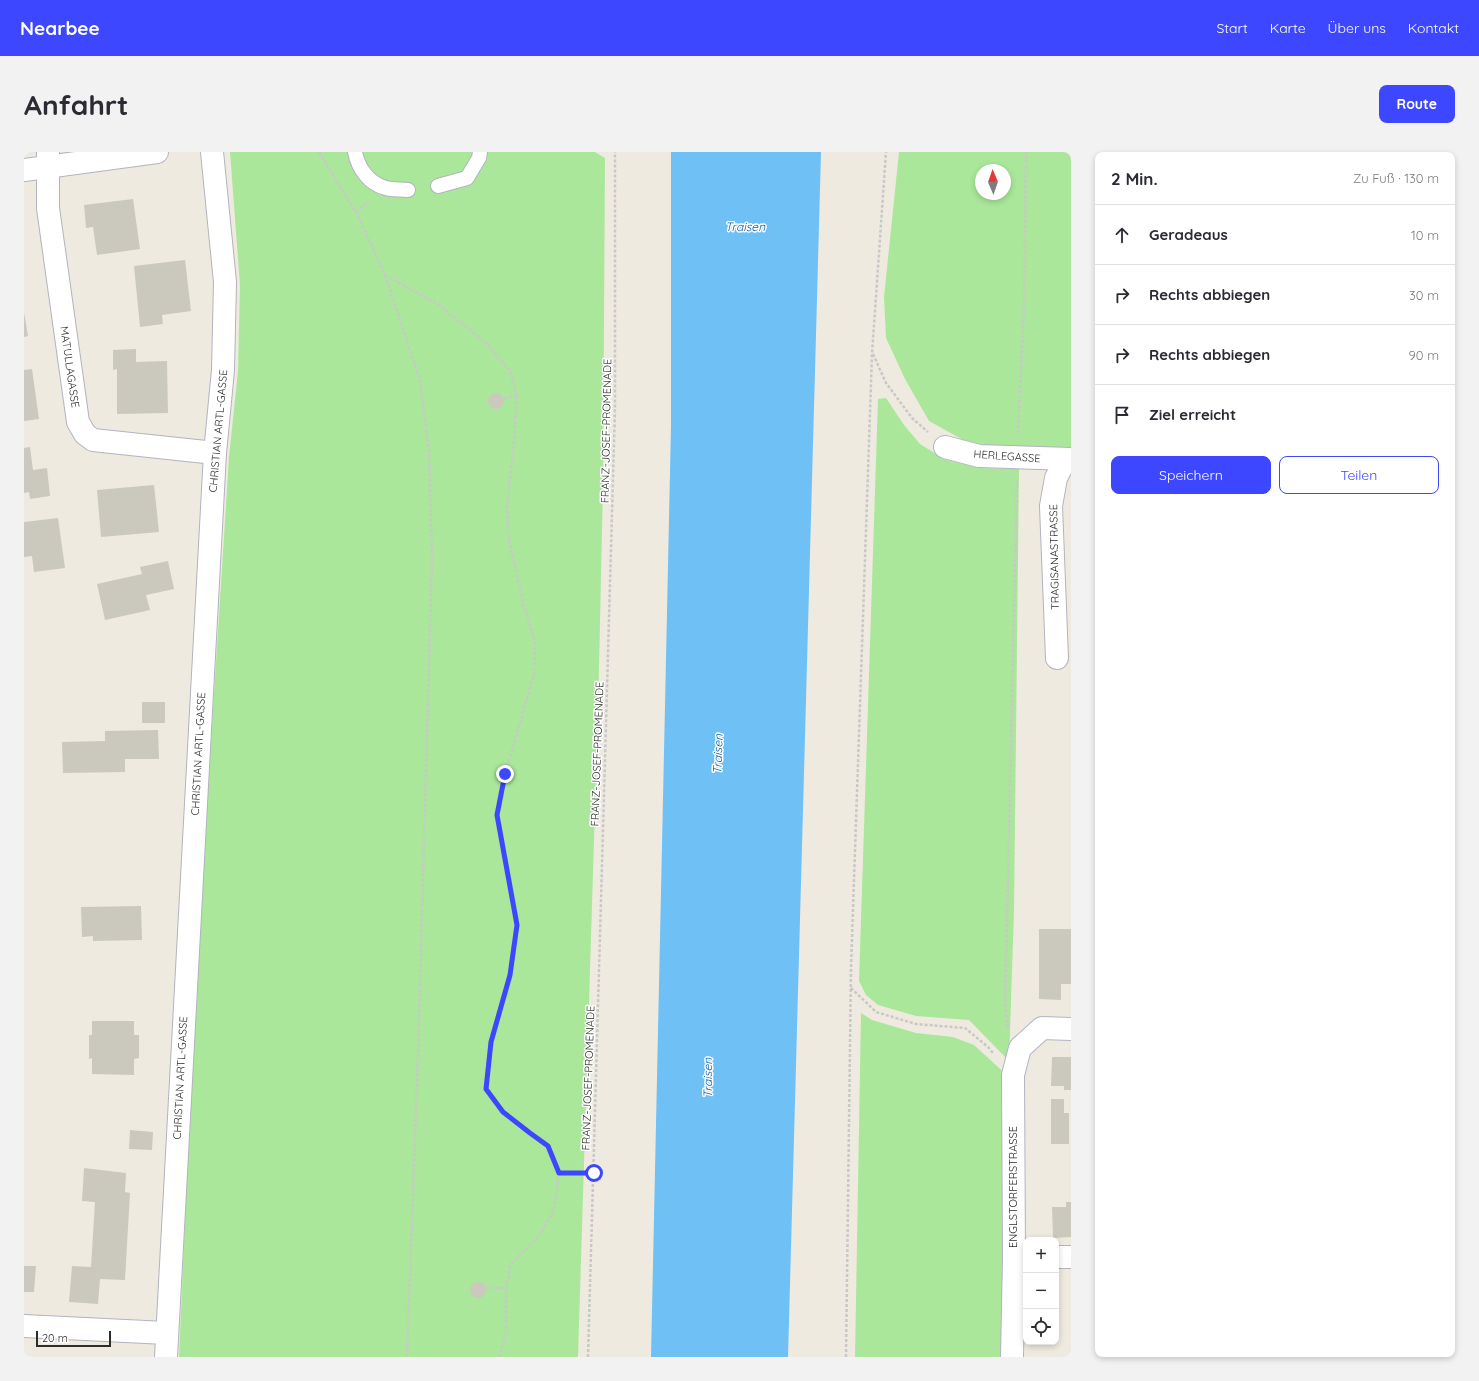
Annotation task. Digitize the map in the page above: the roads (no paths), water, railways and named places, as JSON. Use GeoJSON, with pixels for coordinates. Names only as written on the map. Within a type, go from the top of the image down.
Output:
{"type":"FeatureCollection","features":[{"type":"Feature","properties":{"kind":"street"},"geometry":{"type":"LineString","coordinates":[[24,170],[48,160],[157,152]]}},
{"type":"Feature","properties":{"kind":"street","name":"CHRISTIAN ARTL-GASSE"},"geometry":{"type":"LineString","coordinates":[[166,1357],[166,1333],[215,453],[224,370],[225,282],[212,152]]}},
{"type":"Feature","properties":{"kind":"street","name":"MATULLAGASSE"},"geometry":{"type":"LineString","coordinates":[[48,160],[48,208],[78,422],[85,434],[93,440],[215,453]]}},
{"type":"Feature","properties":{"kind":"street","name":"HERLEGASSE"},"geometry":{"type":"LineString","coordinates":[[945,447],[979,456],[1068,459]]}},
{"type":"Feature","properties":{"kind":"street","name":"TRAGISANASTRASSE"},"geometry":{"type":"LineString","coordinates":[[1057,658],[1051,506],[1056,478],[1068,459]]}},
{"type":"Feature","properties":{"kind":"street","name":"ENGLSTORFERSTRASSE"},"geometry":{"type":"LineString","coordinates":[[1012,1357],[1020,1258],[1013,1075],[1020,1048],[1042,1028],[1071,1029]]}},
{"type":"Feature","properties":{"kind":"street"},"geometry":{"type":"LineString","coordinates":[[1059,1257],[1071,1257]]}},
{"type":"Feature","properties":{"kind":"street"},"geometry":{"type":"LineString","coordinates":[[24,1326],[166,1333]]}},
{"type":"Feature","properties":{"kind":"lane"},"geometry":{"type":"LineString","coordinates":[[355,152],[357,163],[368,178],[385,188],[408,190]]}},
{"type":"Feature","properties":{"kind":"lane"},"geometry":{"type":"LineString","coordinates":[[438,186],[467,178],[479,158],[480,152]]}},
{"type":"Feature","properties":{"kind":"water","name":"Traisen"},"geometry":{"type":"Polygon","coordinates":[[[671,152],[821,152],[788,1357],[651,1357],[671,426],[671,152]]]}}]}
